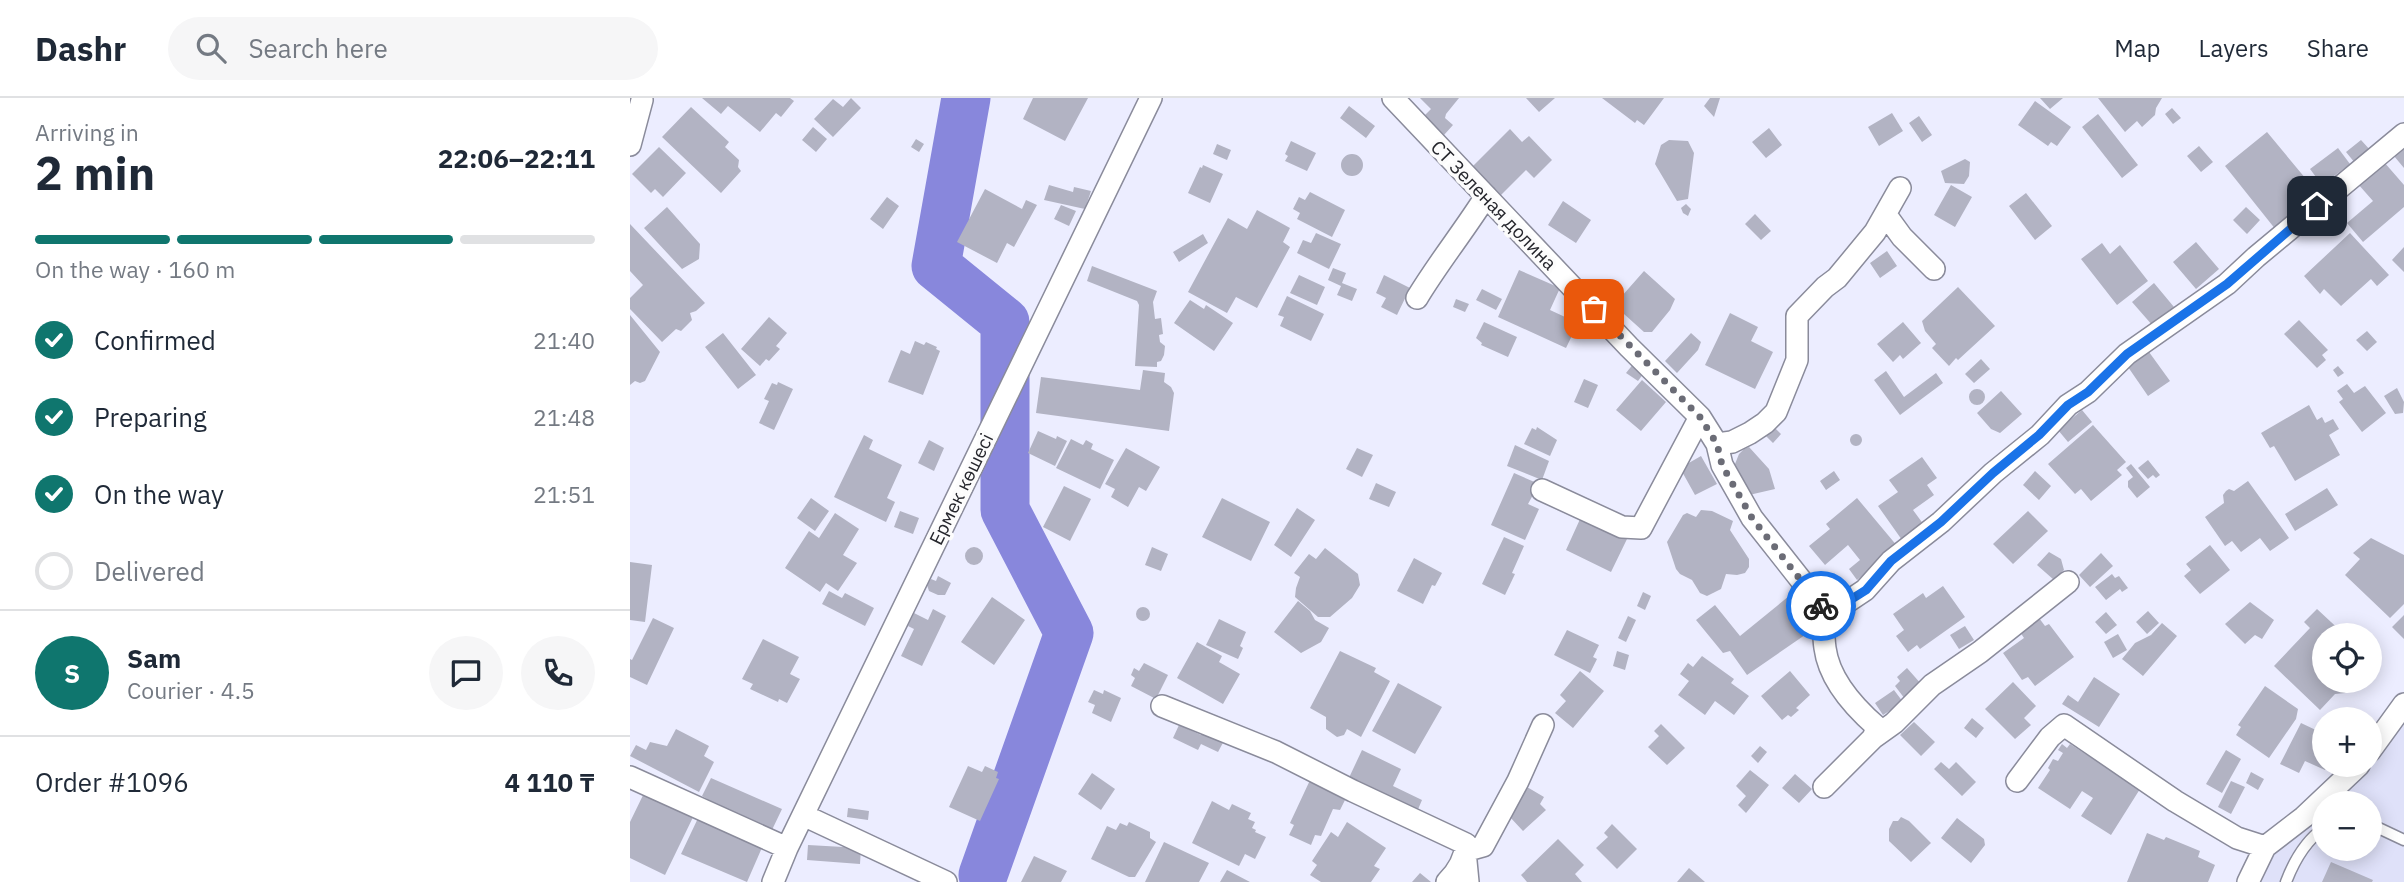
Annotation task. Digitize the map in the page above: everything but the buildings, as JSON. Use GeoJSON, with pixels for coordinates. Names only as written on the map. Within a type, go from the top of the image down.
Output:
{"type":"FeatureCollection","features":[{"type":"Feature","properties":{"kind":"street","name":"Ермек көшесі"},"geometry":{"type":"LineString","coordinates":[[773,882],[787,848],[1151,98]]}},
{"type":"Feature","properties":{"kind":"street","name":"СТ Зеленая долина"},"geometry":{"type":"LineString","coordinates":[[1393,98],[1700,417],[1717,444],[1722,465],[1752,518],[1824,608]]}},
{"type":"Feature","properties":{"kind":"street"},"geometry":{"type":"LineString","coordinates":[[630,145],[643,99]]}},
{"type":"Feature","properties":{"kind":"street"},"geometry":{"type":"LineString","coordinates":[[1882,728],[1857,710],[1846,695],[1825,651],[1824,608],[1847,602],[1866,590],[1891,561],[1941,522],[1993,473],[2039,435],[2068,405],[2088,392],[2119,361],[2227,284],[2404,134]]}},
{"type":"Feature","properties":{"kind":"street"},"geometry":{"type":"LineString","coordinates":[[1717,444],[1732,442],[1749,433],[1776,412],[1797,360],[1797,316],[1837,278],[1875,232],[1900,188]]}},
{"type":"Feature","properties":{"kind":"street"},"geometry":{"type":"LineString","coordinates":[[1417,298],[1486,196]]}},
{"type":"Feature","properties":{"kind":"street"},"geometry":{"type":"LineString","coordinates":[[1886,215],[1902,237],[1934,269]]}},
{"type":"Feature","properties":{"kind":"street"},"geometry":{"type":"LineString","coordinates":[[1542,490],[1622,527],[1641,528],[1700,417]]}},
{"type":"Feature","properties":{"kind":"street"},"geometry":{"type":"LineString","coordinates":[[1824,787],[1882,728],[1931,685],[1980,652],[2068,582]]}},
{"type":"Feature","properties":{"kind":"street"},"geometry":{"type":"LineString","coordinates":[[2382,734],[2404,704]]}},
{"type":"Feature","properties":{"kind":"street"},"geometry":{"type":"LineString","coordinates":[[1162,706],[1276,752],[1466,844],[1468,882]]}},
{"type":"Feature","properties":{"kind":"street"},"geometry":{"type":"LineString","coordinates":[[1465,851],[1483,846],[1518,781],[1543,725]]}},
{"type":"Feature","properties":{"kind":"street"},"geometry":{"type":"LineString","coordinates":[[2017,780],[2050,737],[2064,725],[2175,802],[2236,838],[2265,848]]}},
{"type":"Feature","properties":{"kind":"street"},"geometry":{"type":"LineString","coordinates":[[630,777],[787,848]]}},
{"type":"Feature","properties":{"kind":"street"},"geometry":{"type":"LineString","coordinates":[[2248,882],[2265,848],[2347,777]]}},
{"type":"Feature","properties":{"kind":"street"},"geometry":{"type":"LineString","coordinates":[[803,815],[946,882]]}},
{"type":"Feature","properties":{"kind":"street"},"geometry":{"type":"LineString","coordinates":[[1447,882],[1456,873],[1465,851]]}},
{"type":"Feature","properties":{"kind":"lane"},"geometry":{"type":"LineString","coordinates":[[2382,830],[2404,840]]}},
{"type":"Feature","properties":{"kind":"lane"},"geometry":{"type":"LineString","coordinates":[[2286,882],[2294,861],[2312,837]]}},
{"type":"Feature","properties":{"kind":"shaded area"},"geometry":{"type":"Polygon","coordinates":[[[2404,704],[2404,882],[2248,882],[2265,847],[2312,806],[2312,861],[2382,861],[2382,791],[2329,791],[2345,777],[2382,777],[2382,734],[2404,704]]]}},
{"type":"Feature","properties":{"kind":"waterway"},"geometry":{"type":"LineString","coordinates":[[966,98],[936,266],[1005,322],[1005,510],[1069,633],[983,875]]}},
{"type":"Feature","properties":{"kind":"way so far"},"geometry":{"type":"LineString","coordinates":[[1594,309],[1700,417],[1717,444],[1722,465],[1752,518],[1821,606]]}},
{"type":"Feature","properties":{"kind":"route"},"geometry":{"type":"LineString","coordinates":[[1821,606],[1824,608],[1847,602],[1866,590],[1891,561],[1962,504],[2127,354],[2227,284],[2317,206]]}}]}
